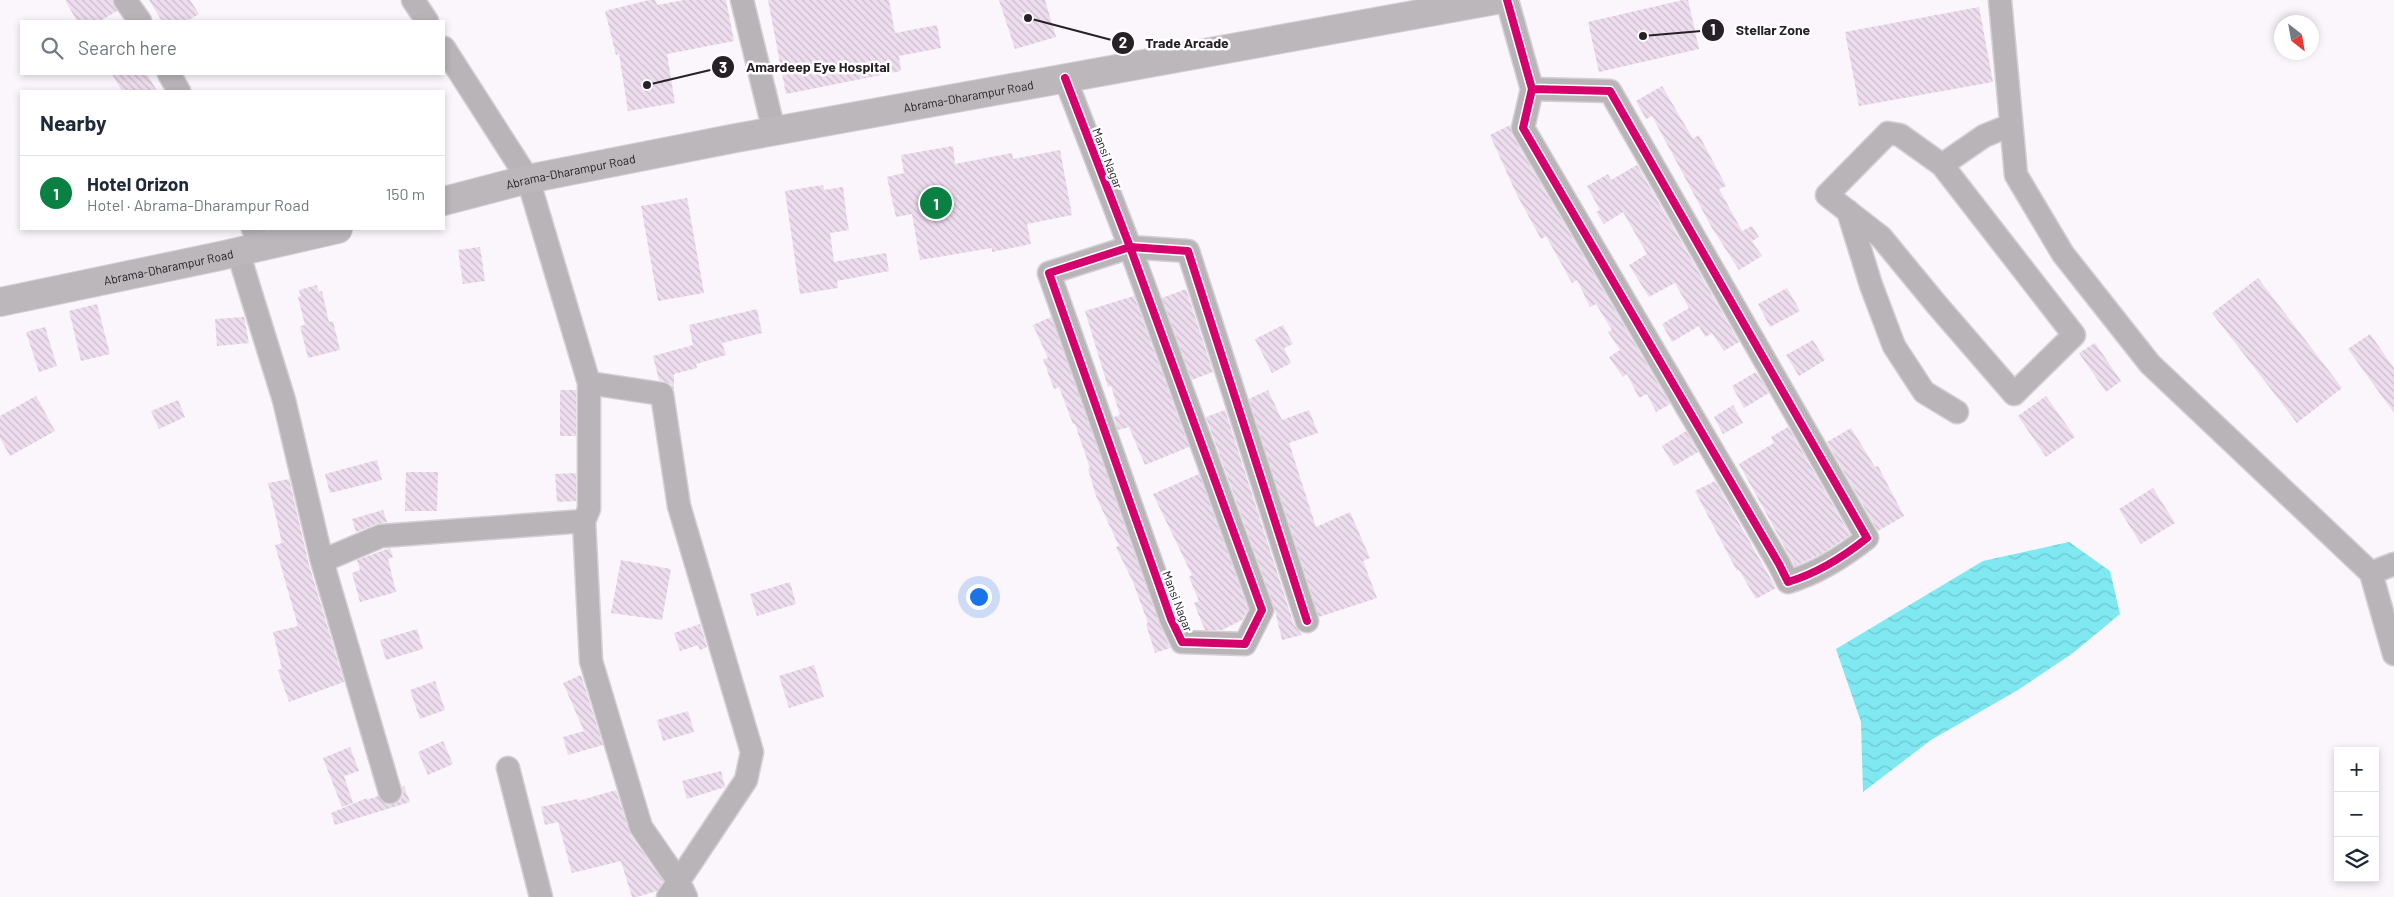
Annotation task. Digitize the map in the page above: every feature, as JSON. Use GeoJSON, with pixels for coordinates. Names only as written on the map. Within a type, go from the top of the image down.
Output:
{"type":"FeatureCollection","features":[{"type":"Feature","properties":{"kind":"main road","name":"Abrama-Dharampur Road"},"geometry":{"type":"LineString","coordinates":[[445,201],[528,179],[774,131],[1480,1]]}},
{"type":"Feature","properties":{"kind":"main road","name":"Abrama-Dharampur Road"},"geometry":{"type":"LineString","coordinates":[[0,302],[252,243],[332,230]]}},
{"type":"Feature","properties":{"kind":"street"},"geometry":{"type":"LineString","coordinates":[[125,0],[139,20]]}},
{"type":"Feature","properties":{"kind":"street"},"geometry":{"type":"LineString","coordinates":[[413,0],[426,20]]}},
{"type":"Feature","properties":{"kind":"street"},"geometry":{"type":"LineString","coordinates":[[742,0],[774,131]]}},
{"type":"Feature","properties":{"kind":"street"},"geometry":{"type":"LineString","coordinates":[[1507,0],[1532,89],[1523,128],[1788,582],[1812,575],[1834,562],[1867,538],[1610,91],[1532,89]]}},
{"type":"Feature","properties":{"kind":"street"},"geometry":{"type":"LineString","coordinates":[[2000,0],[2016,176],[2063,254],[2144,356],[2372,574],[2394,654]]}},
{"type":"Feature","properties":{"kind":"street"},"geometry":{"type":"LineString","coordinates":[[445,50],[528,179],[589,383],[589,509],[584,521],[592,661],[641,828],[678,892],[746,780],[752,752],[679,506],[662,394],[589,383]]}},
{"type":"Feature","properties":{"kind":"street"},"geometry":{"type":"LineString","coordinates":[[170,75],[177,90]]}},
{"type":"Feature","properties":{"kind":"street","name":"Mansi Nagar"},"geometry":{"type":"LineString","coordinates":[[1065,78],[1130,247],[1262,610],[1245,644],[1182,642],[1172,619],[1049,273],[1130,247],[1188,251],[1307,621]]}},
{"type":"Feature","properties":{"kind":"street"},"geometry":{"type":"LineString","coordinates":[[1942,165],[1984,136],[2011,125]]}},
{"type":"Feature","properties":{"kind":"street"},"geometry":{"type":"LineString","coordinates":[[1888,133],[1900,135],[1942,165],[2074,335],[2014,394],[1881,237],[1827,195],[1888,133]]}},
{"type":"Feature","properties":{"kind":"street"},"geometry":{"type":"LineString","coordinates":[[1848,211],[1871,285],[1894,346],[1924,392],[1957,412]]}},
{"type":"Feature","properties":{"kind":"street"},"geometry":{"type":"LineString","coordinates":[[252,243],[284,400],[322,561],[390,792]]}},
{"type":"Feature","properties":{"kind":"street"},"geometry":{"type":"LineString","coordinates":[[322,561],[381,536],[584,521]]}},
{"type":"Feature","properties":{"kind":"street"},"geometry":{"type":"LineString","coordinates":[[2372,574],[2394,564]]}},
{"type":"Feature","properties":{"kind":"street"},"geometry":{"type":"LineString","coordinates":[[508,768],[541,897]]}},
{"type":"Feature","properties":{"kind":"water"},"geometry":{"type":"Polygon","coordinates":[[[2069,542],[2110,571],[2120,614],[2073,653],[2018,690],[1931,740],[1863,792],[1861,722],[1836,649],[1983,561],[2069,542]]]}},
{"type":"Feature","properties":{"kind":"building"},"geometry":{"type":"Polygon","coordinates":[[[65,0],[112,0],[117,11],[102,20],[76,20],[65,0]]]}},
{"type":"Feature","properties":{"kind":"building"},"geometry":{"type":"Polygon","coordinates":[[[149,0],[190,0],[199,14],[189,20],[161,20],[149,0]]]}},
{"type":"Feature","properties":{"kind":"building"},"geometry":{"type":"Polygon","coordinates":[[[655,0],[657,5],[684,0],[726,0],[734,41],[667,54],[675,103],[628,111],[619,54],[616,55],[605,11],[655,0]]]}},
{"type":"Feature","properties":{"kind":"building"},"geometry":{"type":"Polygon","coordinates":[[[768,0],[889,0],[895,33],[937,25],[941,48],[899,56],[901,71],[786,94],[768,0]]]}},
{"type":"Feature","properties":{"kind":"building"},"geometry":{"type":"Polygon","coordinates":[[[999,0],[1045,0],[1056,37],[1015,49],[999,0]]]}},
{"type":"Feature","properties":{"kind":"building"},"geometry":{"type":"Polygon","coordinates":[[[1688,0],[1699,49],[1599,72],[1588,22],[1688,0]]]}},
{"type":"Feature","properties":{"kind":"building"},"geometry":{"type":"Polygon","coordinates":[[[1979,7],[1993,82],[1859,106],[1845,32],[1979,7]]]}},
{"type":"Feature","properties":{"kind":"building"},"geometry":{"type":"Polygon","coordinates":[[[113,75],[148,75],[156,90],[121,90],[113,75]]]}},
{"type":"Feature","properties":{"kind":"building"},"geometry":{"type":"Polygon","coordinates":[[[1662,86],[1693,139],[1699,135],[1726,186],[1719,189],[1742,231],[1752,226],[1759,237],[1752,241],[1762,256],[1739,270],[1712,228],[1652,116],[1646,119],[1636,101],[1662,86]]]}},
{"type":"Feature","properties":{"kind":"building"},"geometry":{"type":"Polygon","coordinates":[[[1510,125],[1512,135],[1670,404],[1656,412],[1647,394],[1639,398],[1627,374],[1623,377],[1609,357],[1620,350],[1608,332],[1612,330],[1596,304],[1590,307],[1577,280],[1572,283],[1546,236],[1541,239],[1516,193],[1490,135],[1510,125]]]}},
{"type":"Feature","properties":{"kind":"building"},"geometry":{"type":"Polygon","coordinates":[[[953,146],[955,164],[1012,153],[1013,159],[1060,150],[1072,215],[1027,224],[1031,244],[992,252],[992,248],[920,260],[912,214],[896,217],[887,177],[904,173],[901,155],[953,146]]]}},
{"type":"Feature","properties":{"kind":"building"},"geometry":{"type":"Polygon","coordinates":[[[1637,165],[1739,342],[1724,351],[1712,333],[1705,337],[1699,326],[1672,342],[1662,324],[1689,308],[1675,283],[1649,297],[1629,265],[1647,254],[1623,212],[1604,224],[1596,212],[1600,210],[1587,186],[1608,174],[1611,180],[1637,165]]]}},
{"type":"Feature","properties":{"kind":"building"},"geometry":{"type":"Polygon","coordinates":[[[823,185],[824,190],[843,187],[849,230],[830,233],[834,262],[886,253],[889,271],[837,281],[838,288],[800,294],[785,191],[823,185]]]}},
{"type":"Feature","properties":{"kind":"building"},"geometry":{"type":"Polygon","coordinates":[[[687,198],[704,293],[658,301],[641,206],[687,198]]]}},
{"type":"Feature","properties":{"kind":"building"},"geometry":{"type":"Polygon","coordinates":[[[480,247],[485,281],[463,284],[458,250],[480,247]]]}},
{"type":"Feature","properties":{"kind":"building"},"geometry":{"type":"Polygon","coordinates":[[[2258,278],[2342,388],[2297,423],[2212,313],[2258,278]]]}},
{"type":"Feature","properties":{"kind":"building"},"geometry":{"type":"Polygon","coordinates":[[[317,285],[318,292],[322,291],[329,322],[333,321],[340,350],[308,358],[300,326],[305,325],[298,297],[301,296],[299,290],[317,285]]]}},
{"type":"Feature","properties":{"kind":"building"},"geometry":{"type":"Polygon","coordinates":[[[1787,288],[1800,311],[1770,327],[1758,304],[1787,288]]]}},
{"type":"Feature","properties":{"kind":"building"},"geometry":{"type":"Polygon","coordinates":[[[1186,289],[1213,372],[1192,380],[1162,298],[1186,289]]]}},
{"type":"Feature","properties":{"kind":"building"},"geometry":{"type":"Polygon","coordinates":[[[1134,296],[1189,447],[1145,465],[1129,427],[1118,430],[1114,417],[1120,415],[1111,386],[1108,387],[1085,311],[1134,296]]]}},
{"type":"Feature","properties":{"kind":"building"},"geometry":{"type":"Polygon","coordinates":[[[97,304],[110,354],[81,361],[69,311],[97,304]]]}},
{"type":"Feature","properties":{"kind":"building"},"geometry":{"type":"Polygon","coordinates":[[[757,309],[762,333],[722,343],[726,355],[696,364],[697,368],[674,374],[674,390],[671,384],[659,380],[653,356],[693,345],[689,325],[757,309]]]}},
{"type":"Feature","properties":{"kind":"building"},"geometry":{"type":"Polygon","coordinates":[[[244,317],[249,343],[217,346],[215,319],[244,317]]]}},
{"type":"Feature","properties":{"kind":"building"},"geometry":{"type":"Polygon","coordinates":[[[1051,317],[1159,623],[1170,648],[1155,653],[1146,624],[1148,623],[1133,582],[1116,547],[1119,546],[1096,496],[1088,469],[1090,468],[1075,424],[1073,424],[1059,387],[1054,389],[1043,359],[1048,358],[1033,325],[1051,317]]]}},
{"type":"Feature","properties":{"kind":"building"},"geometry":{"type":"Polygon","coordinates":[[[1283,325],[1293,344],[1284,348],[1291,363],[1272,373],[1255,339],[1283,325]]]}},
{"type":"Feature","properties":{"kind":"building"},"geometry":{"type":"Polygon","coordinates":[[[45,327],[57,366],[39,372],[26,332],[45,327]]]}},
{"type":"Feature","properties":{"kind":"building"},"geometry":{"type":"Polygon","coordinates":[[[2370,334],[2394,368],[2394,413],[2348,349],[2370,334]]]}},
{"type":"Feature","properties":{"kind":"building"},"geometry":{"type":"Polygon","coordinates":[[[1813,340],[1825,360],[1799,376],[1786,355],[1813,340]]]}},
{"type":"Feature","properties":{"kind":"building"},"geometry":{"type":"Polygon","coordinates":[[[2095,343],[2121,381],[2106,392],[2079,353],[2095,343]]]}},
{"type":"Feature","properties":{"kind":"building"},"geometry":{"type":"Polygon","coordinates":[[[1756,372],[1769,393],[1744,408],[1732,386],[1756,372]]]}},
{"type":"Feature","properties":{"kind":"building"},"geometry":{"type":"Polygon","coordinates":[[[560,390],[576,390],[576,436],[560,436],[560,390]]]}},
{"type":"Feature","properties":{"kind":"building"},"geometry":{"type":"Polygon","coordinates":[[[1268,390],[1282,420],[1309,410],[1318,433],[1289,443],[1316,527],[1350,512],[1370,558],[1363,561],[1377,598],[1319,617],[1249,399],[1268,390]]]}},
{"type":"Feature","properties":{"kind":"building"},"geometry":{"type":"Polygon","coordinates":[[[36,396],[55,431],[10,456],[0,438],[0,416],[36,396]]]}},
{"type":"Feature","properties":{"kind":"building"},"geometry":{"type":"Polygon","coordinates":[[[2046,396],[2075,437],[2046,457],[2018,416],[2046,396]]]}},
{"type":"Feature","properties":{"kind":"building"},"geometry":{"type":"Polygon","coordinates":[[[178,400],[185,417],[159,429],[151,411],[178,400]]]}},
{"type":"Feature","properties":{"kind":"building"},"geometry":{"type":"Polygon","coordinates":[[[1733,405],[1743,423],[1723,434],[1714,417],[1733,405]]]}},
{"type":"Feature","properties":{"kind":"building"},"geometry":{"type":"Polygon","coordinates":[[[1225,410],[1294,625],[1302,635],[1282,640],[1274,606],[1206,417],[1225,410]]]}},
{"type":"Feature","properties":{"kind":"building"},"geometry":{"type":"Polygon","coordinates":[[[1788,427],[1850,535],[1823,553],[1795,566],[1739,464],[1774,443],[1771,437],[1788,427]]]}},
{"type":"Feature","properties":{"kind":"building"},"geometry":{"type":"Polygon","coordinates":[[[1851,428],[1875,467],[1878,466],[1904,516],[1878,531],[1827,442],[1851,428]]]}},
{"type":"Feature","properties":{"kind":"building"},"geometry":{"type":"Polygon","coordinates":[[[1686,431],[1698,452],[1674,466],[1662,446],[1686,431]]]}},
{"type":"Feature","properties":{"kind":"building"},"geometry":{"type":"Polygon","coordinates":[[[377,460],[382,480],[330,493],[325,474],[377,460]]]}},
{"type":"Feature","properties":{"kind":"building"},"geometry":{"type":"Polygon","coordinates":[[[406,472],[438,472],[437,511],[405,511],[406,472]]]}},
{"type":"Feature","properties":{"kind":"building"},"geometry":{"type":"Polygon","coordinates":[[[576,473],[576,501],[557,502],[555,474],[576,473]]]}},
{"type":"Feature","properties":{"kind":"building"},"geometry":{"type":"Polygon","coordinates":[[[1199,474],[1248,609],[1242,620],[1222,630],[1205,630],[1194,603],[1199,601],[1189,577],[1192,575],[1153,494],[1199,474]]]}},
{"type":"Feature","properties":{"kind":"building"},"geometry":{"type":"Polygon","coordinates":[[[289,479],[309,565],[344,682],[289,702],[278,670],[282,669],[273,632],[298,626],[275,545],[282,543],[268,483],[289,479]]]}},
{"type":"Feature","properties":{"kind":"building"},"geometry":{"type":"Polygon","coordinates":[[[1715,481],[1776,588],[1756,599],[1739,570],[1737,571],[1695,491],[1715,481]]]}},
{"type":"Feature","properties":{"kind":"building"},"geometry":{"type":"Polygon","coordinates":[[[2153,488],[2175,523],[2141,544],[2119,509],[2153,488]]]}},
{"type":"Feature","properties":{"kind":"building"},"geometry":{"type":"Polygon","coordinates":[[[383,510],[387,522],[356,532],[352,519],[383,510]]]}},
{"type":"Feature","properties":{"kind":"building"},"geometry":{"type":"Polygon","coordinates":[[[390,548],[393,557],[388,559],[396,592],[360,602],[352,573],[360,570],[357,560],[390,548]]]}},
{"type":"Feature","properties":{"kind":"building"},"geometry":{"type":"Polygon","coordinates":[[[621,560],[671,569],[662,620],[611,613],[621,560]]]}},
{"type":"Feature","properties":{"kind":"building"},"geometry":{"type":"Polygon","coordinates":[[[790,582],[796,604],[757,616],[750,594],[790,582]]]}},
{"type":"Feature","properties":{"kind":"building"},"geometry":{"type":"Polygon","coordinates":[[[700,624],[707,647],[700,650],[698,645],[680,651],[674,633],[700,624]]]}},
{"type":"Feature","properties":{"kind":"building"},"geometry":{"type":"Polygon","coordinates":[[[417,629],[423,649],[386,660],[380,640],[417,629]]]}},
{"type":"Feature","properties":{"kind":"building"},"geometry":{"type":"Polygon","coordinates":[[[814,665],[824,697],[789,708],[779,676],[814,665]]]}},
{"type":"Feature","properties":{"kind":"building"},"geometry":{"type":"Polygon","coordinates":[[[581,675],[603,745],[568,755],[563,737],[584,731],[563,683],[581,675]]]}},
{"type":"Feature","properties":{"kind":"building"},"geometry":{"type":"Polygon","coordinates":[[[435,681],[445,710],[420,719],[410,690],[435,681]]]}},
{"type":"Feature","properties":{"kind":"building"},"geometry":{"type":"Polygon","coordinates":[[[688,711],[694,732],[663,741],[657,720],[688,711]]]}},
{"type":"Feature","properties":{"kind":"building"},"geometry":{"type":"Polygon","coordinates":[[[443,741],[453,764],[428,775],[418,752],[443,741]]]}},
{"type":"Feature","properties":{"kind":"building"},"geometry":{"type":"Polygon","coordinates":[[[350,747],[359,771],[344,776],[353,803],[342,807],[323,758],[350,747]]]}},
{"type":"Feature","properties":{"kind":"building"},"geometry":{"type":"Polygon","coordinates":[[[721,771],[725,787],[687,799],[682,781],[721,771]]]}},
{"type":"Feature","properties":{"kind":"building"},"geometry":{"type":"Polygon","coordinates":[[[404,786],[410,802],[335,825],[331,813],[367,798],[367,800],[378,796],[386,805],[394,804],[400,801],[403,795],[402,787],[404,786]]]}},
{"type":"Feature","properties":{"kind":"building"},"geometry":{"type":"Polygon","coordinates":[[[616,790],[630,834],[663,881],[657,891],[637,897],[632,897],[621,861],[572,873],[558,822],[545,825],[541,807],[577,799],[578,801],[616,790]]]}},
{"type":"Feature","properties":{"kind":"cycle path"},"geometry":{"type":"LineString","coordinates":[[1507,0],[1532,89],[1523,128],[1788,582],[1820,569],[1848,552],[1867,538],[1610,91],[1532,89]]}},
{"type":"Feature","properties":{"kind":"cycle path"},"geometry":{"type":"LineString","coordinates":[[1065,78],[1130,247],[1049,273],[1171,619],[1182,642],[1245,644],[1262,610],[1130,247],[1188,251],[1307,621]]}},
{"type":"Feature","properties":{"kind":"place","name":"Trade Arcade"},"geometry":{"type":"Point","coordinates":[1028,18]}},
{"type":"Feature","properties":{"kind":"place","name":"Stellar Zone"},"geometry":{"type":"Point","coordinates":[1643,36]}},
{"type":"Feature","properties":{"kind":"place","name":"Amardeep Eye Hospital"},"geometry":{"type":"Point","coordinates":[647,85]}},
{"type":"Feature","properties":{"kind":"place","name":"Hotel Orizon"},"geometry":{"type":"Point","coordinates":[936,203]}}]}
